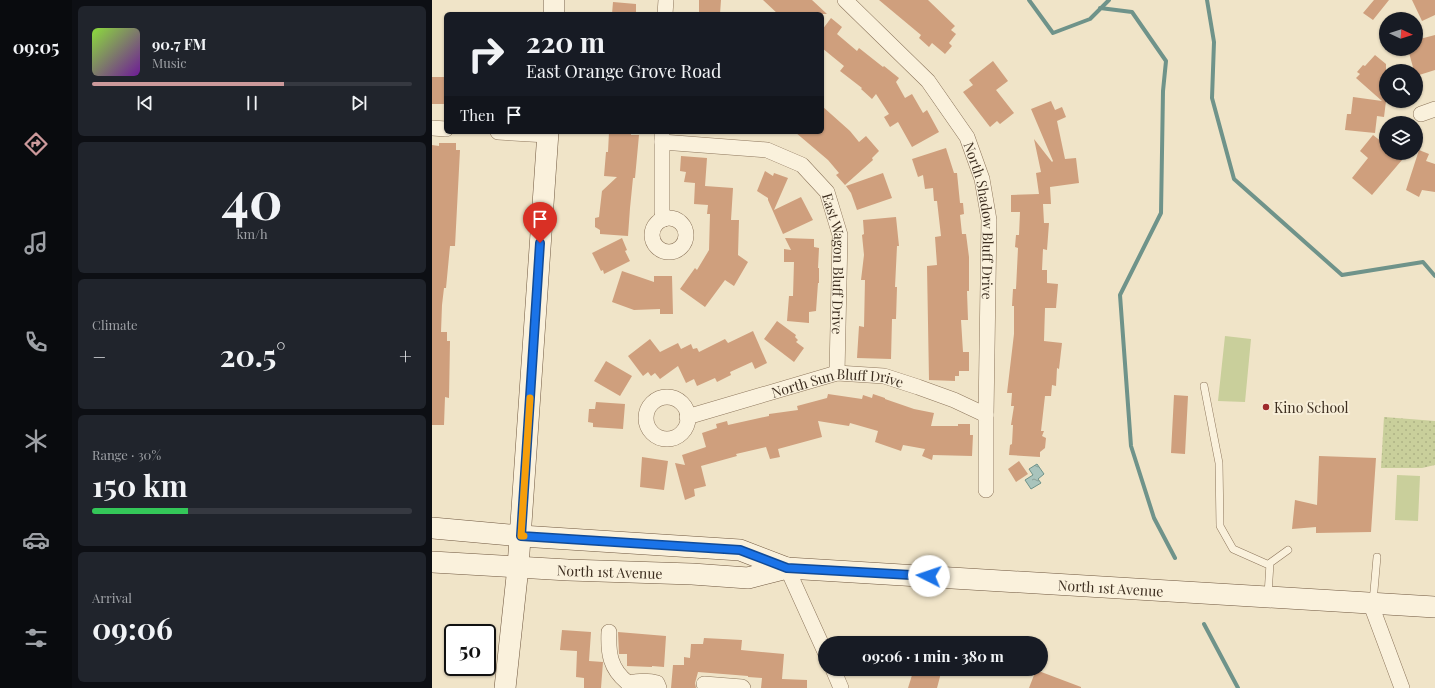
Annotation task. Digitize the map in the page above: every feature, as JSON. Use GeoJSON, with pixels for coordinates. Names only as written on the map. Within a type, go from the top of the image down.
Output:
{"type":"FeatureCollection","features":[{"type":"Feature","properties":{"kind":"main road"},"geometry":{"type":"LineString","coordinates":[[554,0],[554,12]]}},
{"type":"Feature","properties":{"kind":"main road"},"geometry":{"type":"LineString","coordinates":[[505,688],[521,536],[548,134]]}},
{"type":"Feature","properties":{"kind":"main road","name":"North 1st Avenue"},"geometry":{"type":"LineString","coordinates":[[432,528],[521,536],[740,550],[787,568],[1372,602],[1435,607]]}},
{"type":"Feature","properties":{"kind":"main road","name":"North 1st Avenue"},"geometry":{"type":"LineString","coordinates":[[432,562],[518,568],[692,574],[748,578],[787,568]]}},
{"type":"Feature","properties":{"kind":"street"},"geometry":{"type":"LineString","coordinates":[[665,12],[666,0]]}},
{"type":"Feature","properties":{"kind":"street","name":"North Shadow Bluff Drive"},"geometry":{"type":"LineString","coordinates":[[845,0],[928,81],[967,137],[982,179],[989,220],[986,490]]}},
{"type":"Feature","properties":{"kind":"street"},"geometry":{"type":"LineString","coordinates":[[432,128],[444,129]]}},
{"type":"Feature","properties":{"kind":"street"},"geometry":{"type":"LineString","coordinates":[[662,137],[662,212],[664,219]]}},
{"type":"Feature","properties":{"kind":"street","name":"East Wagon Bluff Drive"},"geometry":{"type":"LineString","coordinates":[[662,137],[767,150],[802,165],[827,192],[840,235],[838,373]]}},
{"type":"Feature","properties":{"kind":"street","name":"North Sun Bluff Drive"},"geometry":{"type":"LineString","coordinates":[[687,417],[838,373],[884,376],[918,386],[954,400],[986,415]]}},
{"type":"Feature","properties":{"kind":"street"},"geometry":{"type":"LineString","coordinates":[[787,568],[818,637]]}},
{"type":"Feature","properties":{"kind":"street"},"geometry":{"type":"LineString","coordinates":[[1372,602],[1402,688]]}},
{"type":"Feature","properties":{"kind":"street"},"geometry":{"type":"LineString","coordinates":[[609,632],[610,658],[628,686],[637,681],[651,681],[657,683],[659,688]]}},
{"type":"Feature","properties":{"kind":"street"},"geometry":{"type":"LineString","coordinates":[[836,676],[842,688]]}},
{"type":"Feature","properties":{"kind":"street"},"geometry":{"type":"LineString","coordinates":[[704,684],[743,688]]}},
{"type":"Feature","properties":{"kind":"lane"},"geometry":{"type":"LineString","coordinates":[[1204,386],[1219,463],[1220,526],[1233,549],[1269,565]]}},
{"type":"Feature","properties":{"kind":"lane"},"geometry":{"type":"LineString","coordinates":[[1267,597],[1269,565],[1288,550]]}},
{"type":"Feature","properties":{"kind":"lane"},"geometry":{"type":"LineString","coordinates":[[1372,602],[1377,557]]}},
{"type":"Feature","properties":{"kind":"green space"},"geometry":{"type":"Polygon","coordinates":[[[1225,336],[1251,339],[1245,402],[1218,401],[1225,336]]]}},
{"type":"Feature","properties":{"kind":"green space"},"geometry":{"type":"Polygon","coordinates":[[[1384,417],[1435,421],[1435,465],[1422,468],[1381,468],[1384,417]]]}},
{"type":"Feature","properties":{"kind":"green space"},"geometry":{"type":"Polygon","coordinates":[[[1397,475],[1420,476],[1418,521],[1395,520],[1397,475]]]}},
{"type":"Feature","properties":{"kind":"water"},"geometry":{"type":"Polygon","coordinates":[[[1037,464],[1044,474],[1038,479],[1041,483],[1031,489],[1025,480],[1033,475],[1029,469],[1037,464]]]}},
{"type":"Feature","properties":{"kind":"building"},"geometry":{"type":"Polygon","coordinates":[[[699,0],[721,0],[720,12],[699,12],[699,0]]]}},
{"type":"Feature","properties":{"kind":"building"},"geometry":{"type":"Polygon","coordinates":[[[763,0],[812,0],[827,14],[824,14],[824,12],[776,12],[763,0]]]}},
{"type":"Feature","properties":{"kind":"building"},"geometry":{"type":"Polygon","coordinates":[[[879,0],[928,0],[955,26],[951,30],[956,34],[949,43],[952,46],[945,54],[932,43],[929,47],[919,38],[921,35],[879,0]]]}},
{"type":"Feature","properties":{"kind":"building"},"geometry":{"type":"Polygon","coordinates":[[[1374,0],[1389,0],[1373,20],[1363,13],[1374,0]]]}},
{"type":"Feature","properties":{"kind":"building"},"geometry":{"type":"Polygon","coordinates":[[[1412,0],[1435,0],[1435,15],[1423,21],[1423,12],[1418,12],[1412,0]]]}},
{"type":"Feature","properties":{"kind":"building"},"geometry":{"type":"Polygon","coordinates":[[[613,2],[636,4],[636,12],[612,12],[613,2]]]}},
{"type":"Feature","properties":{"kind":"building"},"geometry":{"type":"Polygon","coordinates":[[[831,18],[842,27],[837,34],[857,51],[859,48],[899,78],[896,82],[905,98],[912,94],[923,113],[927,110],[939,132],[912,147],[898,122],[890,127],[884,117],[889,114],[876,94],[872,99],[861,89],[862,88],[840,71],[844,66],[824,50],[824,27],[831,18]]]}},
{"type":"Feature","properties":{"kind":"building"},"geometry":{"type":"Polygon","coordinates":[[[1435,35],[1435,70],[1423,74],[1423,64],[1412,64],[1410,56],[1423,56],[1423,38],[1435,35]]]}},
{"type":"Feature","properties":{"kind":"building"},"geometry":{"type":"Polygon","coordinates":[[[1375,55],[1386,64],[1379,64],[1379,98],[1356,78],[1360,74],[1357,72],[1363,65],[1365,66],[1375,55]]]}},
{"type":"Feature","properties":{"kind":"building"},"geometry":{"type":"Polygon","coordinates":[[[993,61],[1008,81],[996,90],[1014,113],[1000,124],[997,121],[990,127],[963,92],[973,85],[969,80],[993,61]]]}},
{"type":"Feature","properties":{"kind":"building"},"geometry":{"type":"Polygon","coordinates":[[[432,77],[444,77],[444,104],[432,104],[432,77]]]}},
{"type":"Feature","properties":{"kind":"building"},"geometry":{"type":"Polygon","coordinates":[[[1353,97],[1379,101],[1379,108],[1385,108],[1384,116],[1377,116],[1375,133],[1345,130],[1347,114],[1351,114],[1353,97]]]}},
{"type":"Feature","properties":{"kind":"building"},"geometry":{"type":"Polygon","coordinates":[[[1051,101],[1055,110],[1062,107],[1066,117],[1057,121],[1065,159],[1076,158],[1079,183],[1050,187],[1051,204],[1043,204],[1044,223],[1049,223],[1047,250],[1043,249],[1042,270],[1047,270],[1047,283],[1058,284],[1056,308],[1045,308],[1044,341],[1062,343],[1059,369],[1057,368],[1056,386],[1052,385],[1051,396],[1045,396],[1041,431],[1044,431],[1042,436],[1046,438],[1045,448],[1040,452],[1040,457],[1009,455],[1010,445],[1012,444],[1013,425],[1011,425],[1014,406],[1011,406],[1012,393],[1007,393],[1014,334],[1014,306],[1012,306],[1013,289],[1016,289],[1018,248],[1015,247],[1016,235],[1019,235],[1020,212],[1011,212],[1011,195],[1039,194],[1036,173],[1041,172],[1034,139],[1052,162],[1053,161],[1031,109],[1051,101]]]}},
{"type":"Feature","properties":{"kind":"building"},"geometry":{"type":"Polygon","coordinates":[[[824,108],[850,131],[859,142],[866,136],[879,151],[872,158],[873,160],[845,185],[836,175],[839,173],[828,160],[797,134],[824,134],[824,108]]]}},
{"type":"Feature","properties":{"kind":"building"},"geometry":{"type":"Polygon","coordinates":[[[609,134],[639,135],[635,178],[633,178],[628,236],[600,234],[600,230],[595,227],[595,218],[599,217],[602,191],[617,177],[604,176],[606,152],[608,152],[609,134]]]}},
{"type":"Feature","properties":{"kind":"building"},"geometry":{"type":"Polygon","coordinates":[[[1373,135],[1379,140],[1379,160],[1402,160],[1372,195],[1352,178],[1368,158],[1360,151],[1373,135]]]}},
{"type":"Feature","properties":{"kind":"building"},"geometry":{"type":"Polygon","coordinates":[[[439,143],[456,143],[456,150],[460,150],[455,246],[450,246],[446,288],[444,288],[442,305],[441,332],[447,332],[447,341],[450,341],[449,398],[445,397],[444,425],[432,425],[432,145],[439,146],[439,143]]]}},
{"type":"Feature","properties":{"kind":"building"},"geometry":{"type":"Polygon","coordinates":[[[946,148],[954,173],[957,173],[960,203],[963,203],[964,214],[960,215],[962,234],[966,234],[969,257],[969,291],[967,291],[968,320],[961,320],[963,352],[969,352],[969,371],[959,371],[959,376],[955,376],[955,381],[929,380],[927,266],[937,265],[935,237],[941,236],[937,201],[934,201],[933,188],[925,189],[923,175],[918,177],[912,159],[946,148]]]}},
{"type":"Feature","properties":{"kind":"building"},"geometry":{"type":"Polygon","coordinates":[[[1423,152],[1429,154],[1426,161],[1435,164],[1435,192],[1422,190],[1419,197],[1406,190],[1416,160],[1423,160],[1423,152]]]}},
{"type":"Feature","properties":{"kind":"building"},"geometry":{"type":"Polygon","coordinates":[[[681,156],[707,158],[705,186],[733,188],[731,220],[739,220],[738,255],[748,262],[734,286],[725,280],[705,307],[680,289],[695,268],[697,270],[709,250],[710,214],[707,214],[708,205],[694,204],[695,183],[684,182],[686,172],[680,171],[681,156]]]}},
{"type":"Feature","properties":{"kind":"building"},"geometry":{"type":"Polygon","coordinates":[[[765,171],[773,176],[774,173],[788,178],[774,210],[801,197],[813,220],[783,234],[768,198],[757,191],[765,171]]]}},
{"type":"Feature","properties":{"kind":"building"},"geometry":{"type":"Polygon","coordinates":[[[883,173],[892,198],[857,210],[851,193],[846,186],[883,173]]]}},
{"type":"Feature","properties":{"kind":"building"},"geometry":{"type":"Polygon","coordinates":[[[896,217],[899,246],[897,246],[895,287],[897,287],[896,319],[892,319],[891,359],[857,358],[859,326],[864,327],[865,280],[861,280],[864,255],[862,235],[864,234],[863,220],[896,217]]]}},
{"type":"Feature","properties":{"kind":"building"},"geometry":{"type":"Polygon","coordinates":[[[622,238],[627,250],[625,251],[630,261],[604,274],[592,253],[622,238]]]}},
{"type":"Feature","properties":{"kind":"building"},"geometry":{"type":"Polygon","coordinates":[[[785,238],[814,239],[814,247],[819,248],[819,283],[816,311],[809,312],[809,323],[787,321],[789,296],[793,296],[794,262],[784,262],[784,249],[791,250],[785,238]]]}},
{"type":"Feature","properties":{"kind":"building"},"geometry":{"type":"Polygon","coordinates":[[[622,271],[654,282],[654,276],[672,276],[673,314],[660,314],[660,309],[634,310],[612,302],[622,271]]]}},
{"type":"Feature","properties":{"kind":"building"},"geometry":{"type":"Polygon","coordinates":[[[777,321],[796,335],[795,337],[798,340],[796,342],[804,348],[794,362],[764,339],[777,321]]]}},
{"type":"Feature","properties":{"kind":"building"},"geometry":{"type":"Polygon","coordinates":[[[753,331],[767,363],[755,369],[752,362],[730,372],[731,375],[717,382],[715,378],[697,386],[694,379],[686,383],[678,366],[660,379],[655,373],[651,376],[648,372],[643,376],[628,356],[650,339],[660,352],[678,343],[681,349],[691,344],[693,349],[697,348],[699,352],[725,339],[728,343],[753,331]]]}},
{"type":"Feature","properties":{"kind":"building"},"geometry":{"type":"Polygon","coordinates":[[[606,361],[632,376],[620,396],[594,381],[606,361]]]}},
{"type":"Feature","properties":{"kind":"building"},"geometry":{"type":"Polygon","coordinates":[[[828,394],[862,399],[863,395],[872,398],[873,394],[914,409],[934,413],[931,426],[958,426],[958,424],[970,424],[970,435],[973,435],[972,456],[933,455],[932,460],[922,456],[925,449],[903,445],[901,451],[875,442],[878,431],[850,423],[849,426],[818,421],[822,437],[778,449],[780,457],[770,459],[766,447],[736,454],[737,456],[701,466],[706,486],[694,489],[695,496],[685,500],[675,463],[685,465],[682,455],[706,447],[702,433],[717,428],[716,424],[727,421],[728,425],[769,416],[769,414],[798,410],[797,406],[827,398],[828,394]]]}},
{"type":"Feature","properties":{"kind":"building"},"geometry":{"type":"Polygon","coordinates":[[[1174,395],[1188,396],[1185,454],[1171,453],[1174,395]]]}},
{"type":"Feature","properties":{"kind":"building"},"geometry":{"type":"Polygon","coordinates":[[[596,402],[625,404],[623,429],[593,427],[593,423],[588,422],[589,409],[595,409],[596,402]]]}},
{"type":"Feature","properties":{"kind":"building"},"geometry":{"type":"Polygon","coordinates":[[[1319,456],[1376,458],[1371,532],[1316,533],[1316,527],[1292,529],[1295,500],[1317,505],[1319,456]]]}},
{"type":"Feature","properties":{"kind":"building"},"geometry":{"type":"Polygon","coordinates":[[[642,457],[668,461],[664,490],[640,487],[642,457]]]}},
{"type":"Feature","properties":{"kind":"building"},"geometry":{"type":"Polygon","coordinates":[[[1019,461],[1028,474],[1016,482],[1008,469],[1019,461]]]}},
{"type":"Feature","properties":{"kind":"building"},"geometry":{"type":"Polygon","coordinates":[[[562,630],[591,632],[589,661],[603,662],[601,688],[584,688],[584,678],[576,677],[577,651],[560,650],[562,630]]]}},
{"type":"Feature","properties":{"kind":"building"},"geometry":{"type":"Polygon","coordinates":[[[618,632],[666,636],[664,667],[627,666],[627,654],[619,654],[618,632]]]}},
{"type":"Feature","properties":{"kind":"building"},"geometry":{"type":"Polygon","coordinates":[[[704,638],[742,640],[741,650],[784,654],[782,679],[807,680],[807,688],[761,688],[762,678],[698,672],[695,683],[696,688],[671,688],[673,665],[684,665],[684,657],[690,658],[691,644],[703,644],[704,638]]]}},
{"type":"Feature","properties":{"kind":"building"},"geometry":{"type":"Polygon","coordinates":[[[1048,675],[1081,687],[1081,688],[1029,688],[1034,676],[1048,676],[1048,675]]]}},
{"type":"Feature","properties":{"kind":"building"},"geometry":{"type":"Polygon","coordinates":[[[912,676],[940,676],[937,688],[908,688],[912,676]]]}},
{"type":"Feature","properties":{"kind":"waterway"},"geometry":{"type":"LineString","coordinates":[[1029,0],[1053,33],[1090,19],[1109,0]]}},
{"type":"Feature","properties":{"kind":"waterway"},"geometry":{"type":"LineString","coordinates":[[1207,0],[1214,42],[1212,98],[1234,179],[1342,275],[1423,262],[1435,276]]}},
{"type":"Feature","properties":{"kind":"waterway"},"geometry":{"type":"LineString","coordinates":[[1100,8],[1132,12],[1166,61],[1163,91],[1161,213],[1120,295],[1131,446],[1154,518],[1175,558]]}},
{"type":"Feature","properties":{"kind":"waterway"},"geometry":{"type":"LineString","coordinates":[[1204,624],[1238,688]]}},
{"type":"Feature","properties":{"kind":"slow traffic"},"geometry":{"type":"LineString","coordinates":[[524,536],[521,536],[530,398]]}},
{"type":"Feature","properties":{"kind":"place","name":"Kino School"},"geometry":{"type":"Point","coordinates":[1266,407]}},
{"type":"Feature","properties":{"kind":"route"},"geometry":{"type":"LineString","coordinates":[[540,243],[521,536],[556,537],[740,550],[787,568],[929,576]]}}]}
